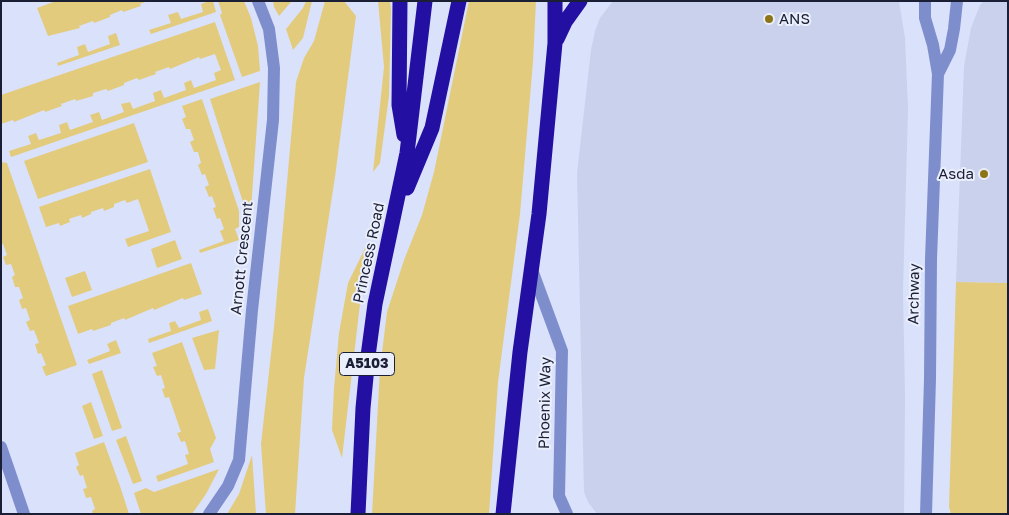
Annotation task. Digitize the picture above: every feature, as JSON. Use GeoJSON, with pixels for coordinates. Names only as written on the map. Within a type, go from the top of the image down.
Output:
{"type":"FeatureCollection","features":[{"type":"Feature","properties":{"kind":"highway"},"geometry":{"type":"LineString","coordinates":[[400,1],[399,105],[407,154]]}},
{"type":"Feature","properties":{"kind":"highway","name":"Princess Road"},"geometry":{"type":"LineString","coordinates":[[358,514],[363,408],[368,356],[375,304],[407,154],[425,1]]}},
{"type":"Feature","properties":{"kind":"highway"},"geometry":{"type":"LineString","coordinates":[[395,217],[432,128],[459,1]]}},
{"type":"Feature","properties":{"kind":"highway"},"geometry":{"type":"LineString","coordinates":[[503,514],[514,407],[539,214],[555,43],[556,1]]}},
{"type":"Feature","properties":{"kind":"highway"},"geometry":{"type":"LineString","coordinates":[[555,43],[565,22],[580,1]]}},
{"type":"Feature","properties":{"kind":"street","name":"Arnott Crescent"},"geometry":{"type":"LineString","coordinates":[[210,514],[228,486],[239,460],[252,310],[273,120],[274,68],[272,48],[269,29],[258,1]]}},
{"type":"Feature","properties":{"kind":"street","name":"Archway"},"geometry":{"type":"LineString","coordinates":[[924,1],[925,18],[933,45],[938,74],[931,259],[926,514]]}},
{"type":"Feature","properties":{"kind":"street","name":"Archway"},"geometry":{"type":"LineString","coordinates":[[938,74],[950,50],[956,7]]}},
{"type":"Feature","properties":{"kind":"street","name":"Phoenix Way"},"geometry":{"type":"LineString","coordinates":[[531,267],[562,350],[559,496],[567,514]]}},
{"type":"Feature","properties":{"kind":"street"},"geometry":{"type":"LineString","coordinates":[[1,447],[24,514]]}},
{"type":"Feature","properties":{"kind":"shaded area"},"geometry":{"type":"Polygon","coordinates":[[[56,1],[148,1],[140,4],[141,6],[123,12],[122,10],[94,23],[93,21],[79,26],[80,28],[48,36],[37,8],[56,1]]]}},
{"type":"Feature","properties":{"kind":"shaded area"},"geometry":{"type":"Polygon","coordinates":[[[213,1],[216,12],[151,34],[149,30],[171,23],[168,15],[178,12],[181,19],[203,12],[201,4],[213,1]]]}},
{"type":"Feature","properties":{"kind":"shaded area"},"geometry":{"type":"Polygon","coordinates":[[[218,1],[244,1],[251,18],[258,46],[260,71],[242,77],[220,15],[222,13],[218,1]]]}},
{"type":"Feature","properties":{"kind":"shaded area"},"geometry":{"type":"Polygon","coordinates":[[[273,1],[292,1],[279,16],[273,1]]]}},
{"type":"Feature","properties":{"kind":"shaded area"},"geometry":{"type":"Polygon","coordinates":[[[306,1],[312,1],[303,38],[293,50],[286,29],[303,8],[306,1]]]}},
{"type":"Feature","properties":{"kind":"shaded area"},"geometry":{"type":"Polygon","coordinates":[[[325,1],[344,1],[356,16],[335,177],[304,378],[295,514],[266,514],[261,444],[274,327],[296,82],[304,58],[314,41],[325,1]]]}},
{"type":"Feature","properties":{"kind":"shaded area"},"geometry":{"type":"Polygon","coordinates":[[[378,1],[390,1],[391,9],[389,96],[380,163],[373,172],[384,67],[378,1]]]}},
{"type":"Feature","properties":{"kind":"shaded area"},"geometry":{"type":"Polygon","coordinates":[[[469,1],[536,1],[533,62],[520,214],[498,382],[489,514],[372,514],[380,369],[387,312],[404,260],[422,215],[434,172],[469,1]]]}},
{"type":"Feature","properties":{"kind":"shaded area"},"geometry":{"type":"Polygon","coordinates":[[[613,1],[899,1],[905,38],[908,109],[903,291],[905,397],[904,514],[597,514],[588,502],[584,492],[577,173],[591,50],[600,18],[613,1]]]}},
{"type":"Feature","properties":{"kind":"shaded area","name":"Asda"},"geometry":{"type":"Polygon","coordinates":[[[984,1],[1008,1],[1008,283],[956,282],[964,66],[971,28],[980,5],[984,1]]]}},
{"type":"Feature","properties":{"kind":"shaded area"},"geometry":{"type":"Polygon","coordinates":[[[215,22],[235,80],[11,157],[9,151],[31,144],[28,136],[36,133],[39,140],[61,133],[59,125],[67,122],[70,130],[93,122],[90,115],[99,112],[102,120],[124,112],[121,104],[130,102],[133,109],[155,101],[153,93],[161,90],[164,98],[186,90],[184,83],[191,80],[194,88],[216,80],[214,73],[221,70],[215,54],[200,59],[199,57],[170,69],[169,67],[155,72],[156,74],[139,80],[137,78],[108,91],[106,89],[93,93],[93,96],[76,101],[75,99],[45,112],[44,110],[14,122],[13,120],[1,124],[1,95],[215,22]]]}},
{"type":"Feature","properties":{"kind":"shaded area"},"geometry":{"type":"Polygon","coordinates":[[[116,33],[120,45],[58,66],[57,63],[79,55],[77,47],[85,44],[88,52],[110,44],[108,36],[116,33]]]}},
{"type":"Feature","properties":{"kind":"shaded area"},"geometry":{"type":"Polygon","coordinates":[[[260,82],[250,224],[210,99],[260,82]]]}},
{"type":"Feature","properties":{"kind":"shaded area"},"geometry":{"type":"Polygon","coordinates":[[[202,99],[239,211],[239,227],[235,229],[239,240],[200,253],[199,250],[224,241],[220,231],[224,229],[220,218],[217,219],[213,208],[216,207],[212,196],[209,197],[205,187],[209,185],[205,174],[202,175],[198,165],[201,163],[198,152],[194,152],[190,142],[194,140],[190,129],[186,129],[182,119],[186,117],[182,106],[202,99]]]}},
{"type":"Feature","properties":{"kind":"shaded area"},"geometry":{"type":"Polygon","coordinates":[[[134,123],[148,162],[38,199],[24,161],[134,123]]]}},
{"type":"Feature","properties":{"kind":"shaded area"},"geometry":{"type":"Polygon","coordinates":[[[1,162],[7,163],[77,365],[46,376],[42,367],[46,365],[41,353],[38,354],[35,344],[39,343],[34,330],[30,331],[26,322],[30,320],[26,308],[22,309],[19,300],[23,298],[19,287],[15,287],[12,277],[15,275],[11,264],[6,265],[3,257],[7,255],[3,244],[1,244],[1,162]]]}},
{"type":"Feature","properties":{"kind":"shaded area"},"geometry":{"type":"Polygon","coordinates":[[[150,169],[171,232],[128,247],[125,239],[149,231],[138,199],[127,203],[125,200],[114,204],[114,207],[104,211],[103,208],[91,212],[91,214],[82,218],[81,215],[69,219],[70,222],[60,226],[59,223],[46,227],[39,207],[150,169]]]}},
{"type":"Feature","properties":{"kind":"shaded area"},"geometry":{"type":"Polygon","coordinates":[[[175,240],[182,259],[157,268],[151,249],[175,240]]]}},
{"type":"Feature","properties":{"kind":"shaded area"},"geometry":{"type":"Polygon","coordinates":[[[368,242],[342,458],[332,430],[339,333],[348,283],[368,242]]]}},
{"type":"Feature","properties":{"kind":"shaded area"},"geometry":{"type":"Polygon","coordinates":[[[191,263],[202,294],[184,300],[183,298],[125,320],[124,318],[111,323],[111,325],[78,334],[68,306],[191,263]]]}},
{"type":"Feature","properties":{"kind":"shaded area"},"geometry":{"type":"Polygon","coordinates":[[[85,271],[92,290],[72,297],[65,278],[85,271]]]}},
{"type":"Feature","properties":{"kind":"shaded area"},"geometry":{"type":"Polygon","coordinates":[[[956,282],[1008,283],[1008,514],[951,514],[949,507],[956,282]]]}},
{"type":"Feature","properties":{"kind":"shaded area"},"geometry":{"type":"Polygon","coordinates":[[[208,309],[212,321],[149,343],[148,339],[171,331],[169,323],[175,321],[179,328],[201,320],[199,312],[208,309]]]}},
{"type":"Feature","properties":{"kind":"shaded area"},"geometry":{"type":"Polygon","coordinates":[[[219,330],[215,369],[204,370],[192,338],[219,330]]]}},
{"type":"Feature","properties":{"kind":"shaded area"},"geometry":{"type":"Polygon","coordinates":[[[116,340],[121,353],[89,364],[87,360],[110,351],[107,344],[116,340]]]}},
{"type":"Feature","properties":{"kind":"shaded area"},"geometry":{"type":"Polygon","coordinates":[[[182,342],[216,438],[210,449],[214,462],[158,482],[156,476],[188,464],[185,455],[189,454],[185,441],[181,442],[177,433],[181,432],[169,397],[165,398],[162,389],[165,388],[161,375],[157,376],[153,367],[157,366],[152,353],[182,342]]]}},
{"type":"Feature","properties":{"kind":"shaded area"},"geometry":{"type":"Polygon","coordinates":[[[102,370],[122,428],[112,431],[92,374],[102,370]]]}},
{"type":"Feature","properties":{"kind":"shaded area"},"geometry":{"type":"Polygon","coordinates":[[[91,402],[103,436],[94,439],[82,406],[91,402]]]}},
{"type":"Feature","properties":{"kind":"shaded area"},"geometry":{"type":"Polygon","coordinates":[[[126,436],[142,481],[133,484],[116,440],[126,436]]]}},
{"type":"Feature","properties":{"kind":"shaded area"},"geometry":{"type":"Polygon","coordinates":[[[104,442],[129,514],[93,514],[92,511],[95,509],[91,497],[86,498],[83,489],[87,488],[83,475],[80,476],[76,467],[79,465],[75,453],[104,442]]]}},
{"type":"Feature","properties":{"kind":"shaded area"},"geometry":{"type":"Polygon","coordinates":[[[252,455],[256,514],[227,514],[239,494],[252,455]]]}},
{"type":"Feature","properties":{"kind":"shaded area"},"geometry":{"type":"Polygon","coordinates":[[[219,469],[206,494],[192,514],[141,514],[134,493],[146,488],[154,492],[219,469]]]}},
{"type":"Feature","properties":{"kind":"place","name":"ANS"},"geometry":{"type":"Point","coordinates":[769,19]}},
{"type":"Feature","properties":{"kind":"place","name":"Asda"},"geometry":{"type":"Point","coordinates":[984,174]}}]}
